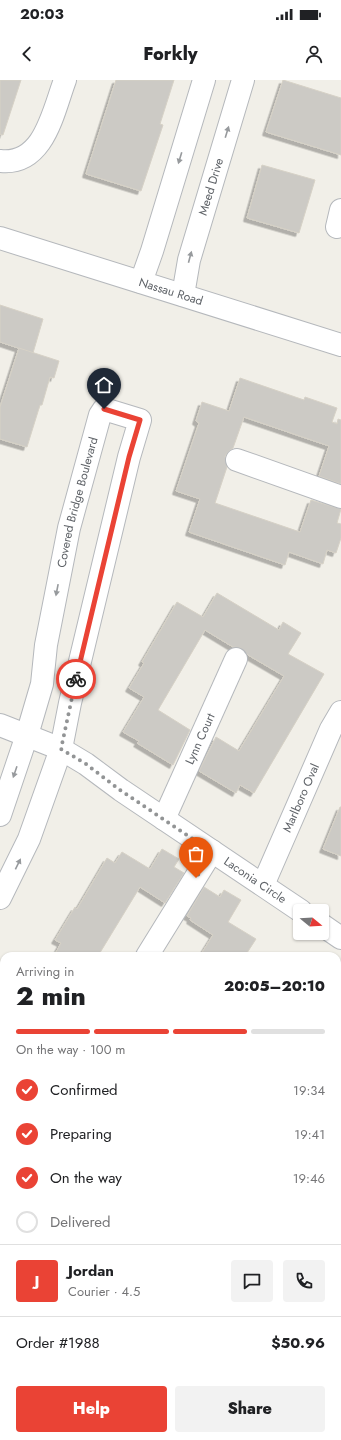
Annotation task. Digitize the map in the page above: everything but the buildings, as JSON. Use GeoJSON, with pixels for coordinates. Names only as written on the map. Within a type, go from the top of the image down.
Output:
{"type":"FeatureCollection","features":[{"type":"Feature","properties":{"kind":"street"},"geometry":{"type":"LineString","coordinates":[[10,160],[33,152],[42,141],[64,80]]}},
{"type":"Feature","properties":{"kind":"street"},"geometry":{"type":"LineString","coordinates":[[140,282],[152,251],[204,80]]}},
{"type":"Feature","properties":{"kind":"street","name":"Meed Drive"},"geometry":{"type":"LineString","coordinates":[[183,295],[189,260],[243,80]]}},
{"type":"Feature","properties":{"kind":"street","name":"Nassau Road"},"geometry":{"type":"LineString","coordinates":[[0,238],[341,345]]}},
{"type":"Feature","properties":{"kind":"street","name":"Covered Bridge Boulevard"},"geometry":{"type":"LineString","coordinates":[[0,815],[28,735],[42,684],[46,645],[69,528],[100,415],[104,409],[140,420],[129,457],[70,703],[61,749],[30,839],[0,898]]}},
{"type":"Feature","properties":{"kind":"street"},"geometry":{"type":"LineString","coordinates":[[237,460],[341,497]]}},
{"type":"Feature","properties":{"kind":"street","name":"Lynn Court"},"geometry":{"type":"LineString","coordinates":[[164,819],[236,659]]}},
{"type":"Feature","properties":{"kind":"street","name":"Marlboro Oval"},"geometry":{"type":"LineString","coordinates":[[263,886],[331,729],[341,712]]}},
{"type":"Feature","properties":{"kind":"street","name":"Laconia Circle"},"geometry":{"type":"LineString","coordinates":[[0,724],[61,749],[86,764],[212,852],[293,906]]}},
{"type":"Feature","properties":{"kind":"street"},"geometry":{"type":"LineString","coordinates":[[150,952],[212,852]]}},
{"type":"Feature","properties":{"kind":"street"},"geometry":{"type":"LineString","coordinates":[[329,930],[341,938]]}},
{"type":"Feature","properties":{"kind":"way so far"},"geometry":{"type":"LineString","coordinates":[[76,679],[61,749],[86,764],[120,790],[212,852],[196,878]]}},
{"type":"Feature","properties":{"kind":"route"},"geometry":{"type":"LineString","coordinates":[[76,679],[129,457],[140,420],[104,409]]}}]}
